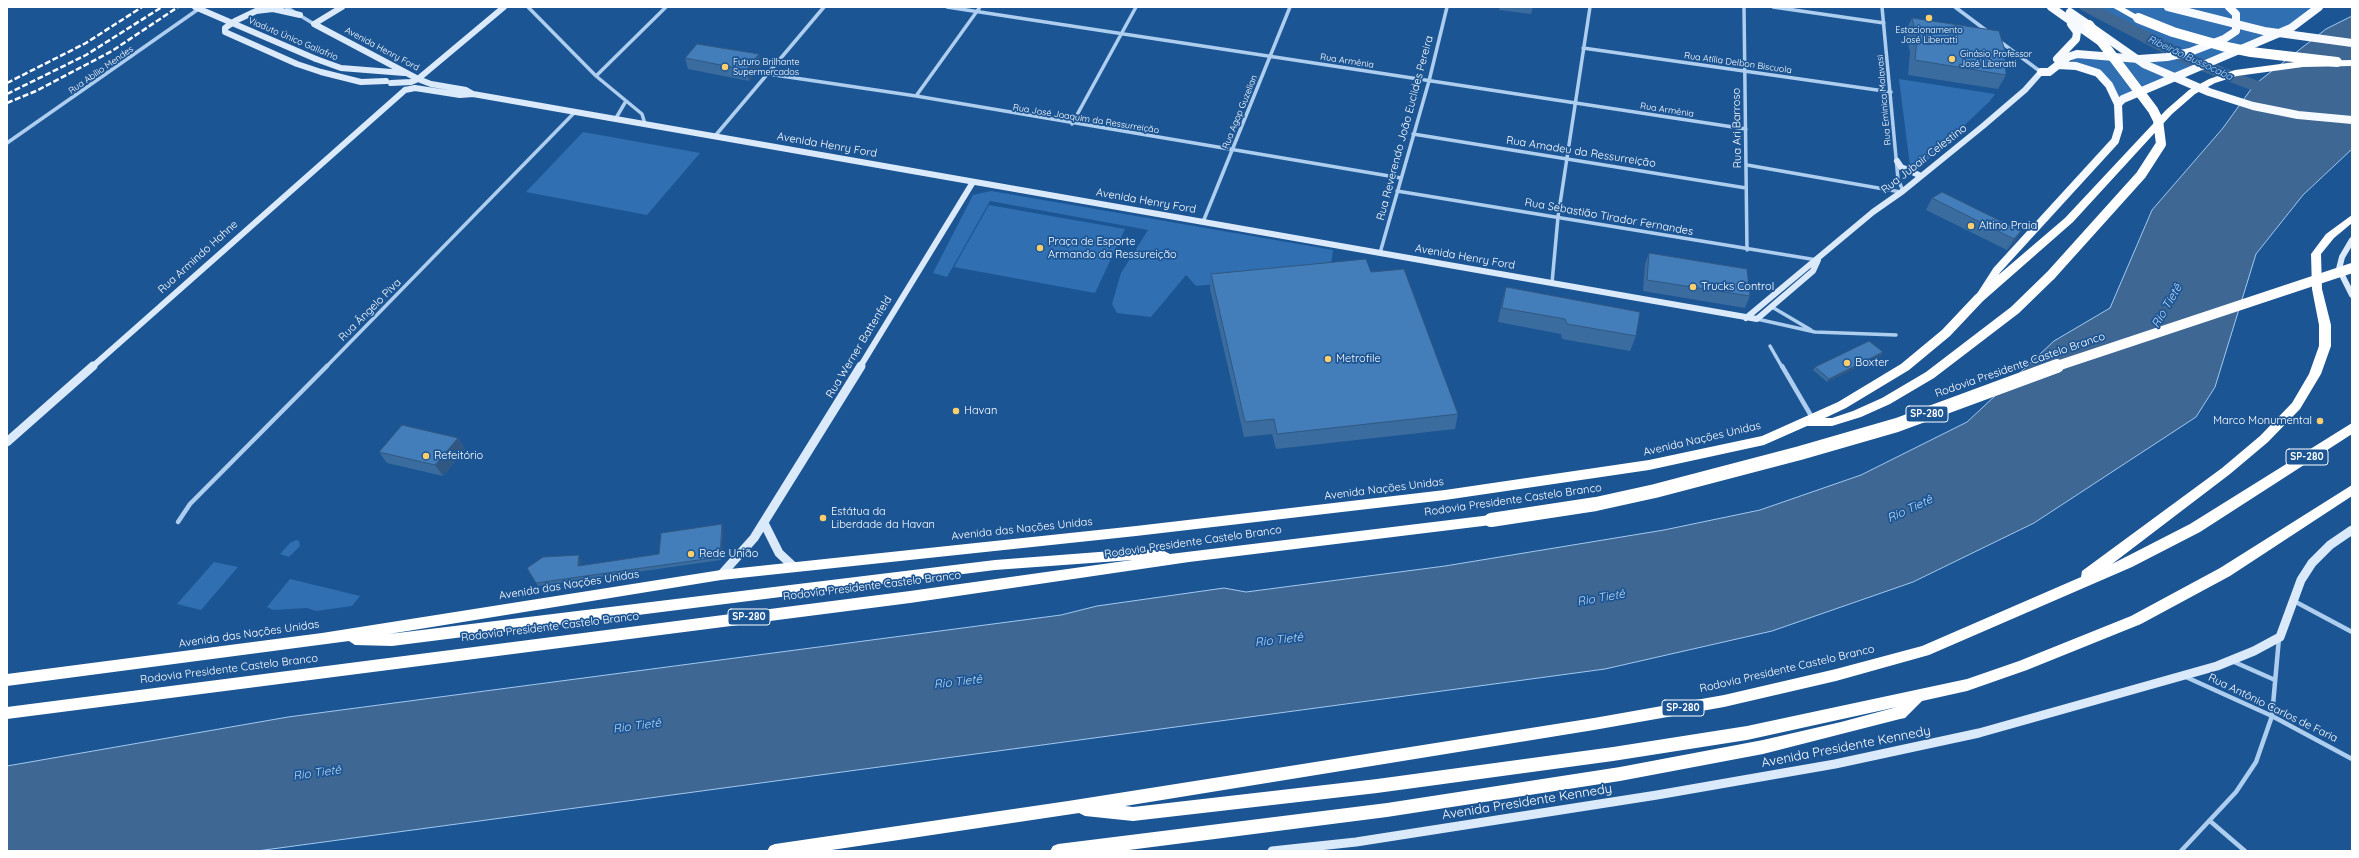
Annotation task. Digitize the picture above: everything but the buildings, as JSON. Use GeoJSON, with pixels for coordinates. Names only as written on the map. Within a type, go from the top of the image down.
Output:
{"type":"FeatureCollection","features":[{"type":"Feature","properties":{"kind":"highway"},"geometry":{"type":"LineString","coordinates":[[2116,7],[2138,18],[2173,32],[2222,46],[2250,52],[2352,63]]}},
{"type":"Feature","properties":{"kind":"highway"},"geometry":{"type":"LineString","coordinates":[[1809,421],[1832,422],[1857,414],[1886,401],[1930,374],[1967,348],[2015,310],[2051,275],[2141,175],[2161,144],[2162,135],[2158,120],[2153,110],[2089,25]]}},
{"type":"Feature","properties":{"kind":"highway"},"geometry":{"type":"LineString","coordinates":[[1979,298],[2069,220],[2182,100],[2224,76],[2276,67],[2337,62]]}},
{"type":"Feature","properties":{"kind":"highway"},"geometry":{"type":"LineString","coordinates":[[2066,590],[2226,471],[2264,440],[2296,406],[2315,374],[2325,346],[2325,325],[2317,289],[2316,254],[2330,236],[2352,218]]}},
{"type":"Feature","properties":{"kind":"highway","name":"Rodovia Presidente Castelo Branco"},"geometry":{"type":"LineString","coordinates":[[7,713],[910,597],[1189,557],[1490,520],[1611,501],[1800,453],[1897,425],[2036,373],[2352,268]]}},
{"type":"Feature","properties":{"kind":"highway","name":"Avenida Nações Unidas"},"geometry":{"type":"LineString","coordinates":[[1136,531],[1437,496],[1586,476],[1706,453],[1764,440],[1842,406],[1905,367],[1946,333],[1979,298]]}},
{"type":"Feature","properties":{"kind":"highway","name":"Rodovia Presidente Castelo Branco"},"geometry":{"type":"LineString","coordinates":[[775,851],[1068,808],[1578,726],[1724,701],[1836,675],[1924,651],[2126,563],[2195,528],[2352,428]]}},
{"type":"Feature","properties":{"kind":"highway"},"geometry":{"type":"LineString","coordinates":[[1068,808],[1133,814],[1377,786],[1747,733],[1917,698],[1992,678],[2136,620],[2225,572],[2352,490]]}},
{"type":"Feature","properties":{"kind":"highway","name":"Avenida das Nações Unidas"},"geometry":{"type":"LineString","coordinates":[[7,680],[322,639],[721,575],[1136,531]]}},
{"type":"Feature","properties":{"kind":"highway"},"geometry":{"type":"LineString","coordinates":[[322,639],[392,640],[431,636],[718,598],[995,565],[1138,554],[1189,557]]}},
{"type":"Feature","properties":{"kind":"highway"},"geometry":{"type":"LineString","coordinates":[[1058,851],[1371,812],[1620,774],[1763,747],[1841,729],[1900,713],[1917,698]]}},
{"type":"Feature","properties":{"kind":"main road","name":"Viaduto Único Gallafrio"},"geometry":{"type":"LineString","coordinates":[[195,7],[316,59],[341,68],[411,74]]}},
{"type":"Feature","properties":{"kind":"main road"},"geometry":{"type":"LineString","coordinates":[[314,24],[342,7]]}},
{"type":"Feature","properties":{"kind":"main road"},"geometry":{"type":"LineString","coordinates":[[300,15],[273,9],[256,11],[235,21],[226,28],[225,32],[297,64],[320,72],[362,82],[411,82],[418,79],[504,7]]}},
{"type":"Feature","properties":{"kind":"main road"},"geometry":{"type":"LineString","coordinates":[[2051,7],[2124,58]]}},
{"type":"Feature","properties":{"kind":"main road"},"geometry":{"type":"LineString","coordinates":[[2063,7],[2144,64],[2209,92],[2279,112],[2352,120]]}},
{"type":"Feature","properties":{"kind":"main road"},"geometry":{"type":"LineString","coordinates":[[2168,7],[2264,31],[2352,43]]}},
{"type":"Feature","properties":{"kind":"main road"},"geometry":{"type":"LineString","coordinates":[[2041,72],[2049,72],[2068,57],[2082,54],[2124,58],[2167,57],[2190,52],[2224,39],[2236,31],[2236,14],[2229,7]]}},
{"type":"Feature","properties":{"kind":"main road"},"geometry":{"type":"LineString","coordinates":[[2058,65],[2076,66],[2098,73],[2109,85],[2118,104],[2132,94],[2291,28],[2319,7]]}},
{"type":"Feature","properties":{"kind":"main road"},"geometry":{"type":"LineString","coordinates":[[2041,72],[2067,50],[2076,39],[2077,32],[2071,25],[2072,22]]}},
{"type":"Feature","properties":{"kind":"main road","name":"Avenida Henry Ford"},"geometry":{"type":"LineString","coordinates":[[314,24],[418,79],[431,84],[466,90],[473,94]]}},
{"type":"Feature","properties":{"kind":"main road","name":"Viaduto Único Gallafrio"},"geometry":{"type":"LineString","coordinates":[[341,68],[344,72],[388,82],[405,90]]}},
{"type":"Feature","properties":{"kind":"main road"},"geometry":{"type":"LineString","coordinates":[[411,74],[428,70]]}},
{"type":"Feature","properties":{"kind":"main road","name":"Rua Jubair Celestino"},"geometry":{"type":"LineString","coordinates":[[1746,318],[1818,260],[1873,212],[1902,192],[2004,108],[2041,72]]}},
{"type":"Feature","properties":{"kind":"main road","name":"Avenida Henry Ford"},"geometry":{"type":"LineString","coordinates":[[405,90],[415,88],[460,95],[473,94],[575,111],[715,137],[1758,319]]}},
{"type":"Feature","properties":{"kind":"main road","name":"Rua Armindo Hahne"},"geometry":{"type":"LineString","coordinates":[[7,442],[405,90]]}},
{"type":"Feature","properties":{"kind":"main road","name":"Avenida Nações Unidas"},"geometry":{"type":"LineString","coordinates":[[1979,298],[1997,270],[2115,142],[2119,128],[2118,104]]}},
{"type":"Feature","properties":{"kind":"main road"},"geometry":{"type":"LineString","coordinates":[[1896,160],[1901,167],[1921,176]]}},
{"type":"Feature","properties":{"kind":"main road","name":"Rua Werner Battenfeld"},"geometry":{"type":"LineString","coordinates":[[721,575],[754,538],[764,523],[973,182]]}},
{"type":"Feature","properties":{"kind":"main road"},"geometry":{"type":"LineString","coordinates":[[2352,240],[2342,256],[2339,269],[2352,294]]}},
{"type":"Feature","properties":{"kind":"main road","name":"Rua Jubair Celestino"},"geometry":{"type":"LineString","coordinates":[[1758,319],[1813,271],[1818,260]]}},
{"type":"Feature","properties":{"kind":"main road"},"geometry":{"type":"LineString","coordinates":[[764,523],[779,553],[794,567]]}},
{"type":"Feature","properties":{"kind":"main road"},"geometry":{"type":"LineString","coordinates":[[2280,637],[2301,580],[2312,563],[2330,545],[2352,530]]}},
{"type":"Feature","properties":{"kind":"main road","name":"Avenida Presidente Kennedy"},"geometry":{"type":"LineString","coordinates":[[1272,851],[1356,842],[1657,795],[1836,764],[1979,733],[2184,676],[2232,660],[2280,637]]}},
{"type":"Feature","properties":{"kind":"street","name":"Rua Abílio Mendes"},"geometry":{"type":"LineString","coordinates":[[7,143],[202,7]]}},
{"type":"Feature","properties":{"kind":"street","name":"Avenida Henry Ford"},"geometry":{"type":"LineString","coordinates":[[286,7],[314,24]]}},
{"type":"Feature","properties":{"kind":"street"},"geometry":{"type":"LineString","coordinates":[[528,7],[596,76],[642,114],[645,124]]}},
{"type":"Feature","properties":{"kind":"street"},"geometry":{"type":"LineString","coordinates":[[596,76],[666,7]]}},
{"type":"Feature","properties":{"kind":"street"},"geometry":{"type":"LineString","coordinates":[[715,137],[824,7]]}},
{"type":"Feature","properties":{"kind":"street","name":"Rua Armênia"},"geometry":{"type":"LineString","coordinates":[[947,7],[1270,56],[1429,82],[1746,129]]}},
{"type":"Feature","properties":{"kind":"street"},"geometry":{"type":"LineString","coordinates":[[916,96],[980,7]]}},
{"type":"Feature","properties":{"kind":"street"},"geometry":{"type":"LineString","coordinates":[[1072,124],[1136,7]]}},
{"type":"Feature","properties":{"kind":"street","name":"Rua Agop Guzelian"},"geometry":{"type":"LineString","coordinates":[[1203,222],[1290,7]]}},
{"type":"Feature","properties":{"kind":"street","name":"Rua Reverendo João Euclides Pereira"},"geometry":{"type":"LineString","coordinates":[[1380,253],[1429,82],[1447,7]]}},
{"type":"Feature","properties":{"kind":"street"},"geometry":{"type":"LineString","coordinates":[[1552,283],[1558,217],[1590,7]]}},
{"type":"Feature","properties":{"kind":"street","name":"Rua Ari Barroso"},"geometry":{"type":"LineString","coordinates":[[1744,7],[1747,250]]}},
{"type":"Feature","properties":{"kind":"street"},"geometry":{"type":"LineString","coordinates":[[1773,7],[1884,23]]}},
{"type":"Feature","properties":{"kind":"street","name":"Rua Eminica Malavasi"},"geometry":{"type":"LineString","coordinates":[[1882,7],[1898,179],[1902,192]]}},
{"type":"Feature","properties":{"kind":"street"},"geometry":{"type":"LineString","coordinates":[[1955,7],[1991,34]]}},
{"type":"Feature","properties":{"kind":"street"},"geometry":{"type":"LineString","coordinates":[[1997,39],[2041,72]]}},
{"type":"Feature","properties":{"kind":"street","name":"Rua Atília Delbon Biscuola"},"geometry":{"type":"LineString","coordinates":[[1584,48],[1891,92]]}},
{"type":"Feature","properties":{"kind":"street","name":"Rua José Joaquim da Ressurreição"},"geometry":{"type":"LineString","coordinates":[[768,74],[916,96],[1072,124],[1401,178]]}},
{"type":"Feature","properties":{"kind":"street"},"geometry":{"type":"LineString","coordinates":[[616,118],[626,101]]}},
{"type":"Feature","properties":{"kind":"street","name":"Rua Ângelo Piva"},"geometry":{"type":"LineString","coordinates":[[178,522],[190,504],[432,260],[575,111]]}},
{"type":"Feature","properties":{"kind":"street","name":"Rua Amadeu da Ressurreição"},"geometry":{"type":"LineString","coordinates":[[1413,134],[1746,188]]}},
{"type":"Feature","properties":{"kind":"street"},"geometry":{"type":"LineString","coordinates":[[1747,165],[1902,192]]}},
{"type":"Feature","properties":{"kind":"street","name":"Rua Sebastião Tirador Fernandes"},"geometry":{"type":"LineString","coordinates":[[1397,191],[1747,250],[1818,260]]}},
{"type":"Feature","properties":{"kind":"street","name":"Avenida Henry Ford"},"geometry":{"type":"LineString","coordinates":[[1772,307],[1815,332]]}},
{"type":"Feature","properties":{"kind":"street","name":"Avenida Henry Ford"},"geometry":{"type":"LineString","coordinates":[[1758,319],[1815,332],[1896,334]]}},
{"type":"Feature","properties":{"kind":"street"},"geometry":{"type":"LineString","coordinates":[[1770,346],[1809,421]]}},
{"type":"Feature","properties":{"kind":"street"},"geometry":{"type":"LineString","coordinates":[[2294,601],[2352,632]]}},
{"type":"Feature","properties":{"kind":"street"},"geometry":{"type":"LineString","coordinates":[[2181,851],[2210,821],[2249,775],[2261,751],[2272,716],[2280,637]]}},
{"type":"Feature","properties":{"kind":"street"},"geometry":{"type":"LineString","coordinates":[[2232,660],[2275,680]]}},
{"type":"Feature","properties":{"kind":"street","name":"Rua Antônio Carlos de Faria"},"geometry":{"type":"LineString","coordinates":[[2184,676],[2272,716],[2352,759]]}},
{"type":"Feature","properties":{"kind":"street"},"geometry":{"type":"LineString","coordinates":[[2210,821],[2245,851]]}},
{"type":"Feature","properties":{"kind":"shaded area"},"geometry":{"type":"Polygon","coordinates":[[[2093,7],[2319,7],[2291,28],[2118,104],[2104,78],[2069,65],[2077,54],[2124,58],[2189,52],[2127,26],[2093,7]]]}},
{"type":"Feature","properties":{"kind":"shaded area"},"geometry":{"type":"Polygon","coordinates":[[[1899,79],[1995,94],[1990,101],[1916,171],[1910,166],[1899,79]]]}},
{"type":"Feature","properties":{"kind":"shaded area"},"geometry":{"type":"Polygon","coordinates":[[[583,132],[700,153],[647,215],[526,192],[583,132]]]}},
{"type":"Feature","properties":{"kind":"shaded area"},"geometry":{"type":"Polygon","coordinates":[[[991,191],[1333,250],[1330,273],[1196,286],[1186,275],[1151,317],[1117,313],[1112,304],[1121,273],[1148,230],[990,201],[947,277],[933,273],[973,195],[991,191]]]}},
{"type":"Feature","properties":{"kind":"shaded area","name":"Praça de Esporte Armando da Ressureição"},"geometry":{"type":"Polygon","coordinates":[[[989,205],[1125,229],[1095,293],[954,267],[989,205]]]}},
{"type":"Feature","properties":{"kind":"shaded area"},"geometry":{"type":"Polygon","coordinates":[[[296,540],[299,541],[300,546],[289,557],[280,554],[290,543],[296,540]]]}},
{"type":"Feature","properties":{"kind":"shaded area"},"geometry":{"type":"Polygon","coordinates":[[[214,562],[238,567],[201,610],[177,604],[214,562]]]}},
{"type":"Feature","properties":{"kind":"shaded area"},"geometry":{"type":"Polygon","coordinates":[[[290,579],[360,596],[352,606],[316,611],[307,608],[273,610],[267,607],[290,579]]]}},
{"type":"Feature","properties":{"kind":"water","name":"Rio Tietê"},"geometry":{"type":"Polygon","coordinates":[[[2352,16],[2352,149],[2303,195],[2256,254],[2215,387],[2196,417],[2034,523],[1913,582],[1772,631],[1605,669],[257,851],[7,851],[7,766],[288,717],[1061,615],[1097,606],[1224,588],[1246,592],[1445,566],[1664,530],[1760,510],[1861,475],[1967,422],[2054,341],[2110,308],[2152,210],[2223,128],[2254,85],[2326,29],[2352,16]]]}},
{"type":"Feature","properties":{"kind":"waterway","name":"Ribeirão Bussocaba"},"geometry":{"type":"LineString","coordinates":[[2087,7],[2192,61],[2254,85],[2284,91]]}},
{"type":"Feature","properties":{"kind":"railway"},"geometry":{"type":"LineString","coordinates":[[7,83],[86,43],[142,7]]}},
{"type":"Feature","properties":{"kind":"railway"},"geometry":{"type":"LineString","coordinates":[[7,94],[86,55],[162,7]]}},
{"type":"Feature","properties":{"kind":"railway"},"geometry":{"type":"LineString","coordinates":[[7,103],[36,91],[112,51],[178,7]]}},
{"type":"Feature","properties":{"kind":"place","name":"Estacionamento José Liberatti"},"geometry":{"type":"Point","coordinates":[1929,18]}},
{"type":"Feature","properties":{"kind":"place","name":"Ginásio Professor José Liberatti"},"geometry":{"type":"Point","coordinates":[1952,59]}},
{"type":"Feature","properties":{"kind":"place","name":"Futuro Brilhante Supermercados"},"geometry":{"type":"Point","coordinates":[725,67]}},
{"type":"Feature","properties":{"kind":"place","name":"Altino Praia"},"geometry":{"type":"Point","coordinates":[1971,226]}},
{"type":"Feature","properties":{"kind":"place","name":"Praça de Esporte Armando da Ressureição"},"geometry":{"type":"Point","coordinates":[1040,248]}},
{"type":"Feature","properties":{"kind":"place","name":"Trucks Control"},"geometry":{"type":"Point","coordinates":[1693,287]}},
{"type":"Feature","properties":{"kind":"place","name":"Metrofile"},"geometry":{"type":"Point","coordinates":[1328,359]}},
{"type":"Feature","properties":{"kind":"place","name":"Boxter"},"geometry":{"type":"Point","coordinates":[1847,363]}},
{"type":"Feature","properties":{"kind":"place","name":"Havan"},"geometry":{"type":"Point","coordinates":[956,411]}},
{"type":"Feature","properties":{"kind":"place","name":"Marco Monumental"},"geometry":{"type":"Point","coordinates":[2320,421]}},
{"type":"Feature","properties":{"kind":"place","name":"Refeitório"},"geometry":{"type":"Point","coordinates":[426,456]}},
{"type":"Feature","properties":{"kind":"place","name":"Estátua da Liberdade da Havan"},"geometry":{"type":"Point","coordinates":[823,518]}},
{"type":"Feature","properties":{"kind":"place","name":"Rede União"},"geometry":{"type":"Point","coordinates":[691,554]}}]}
